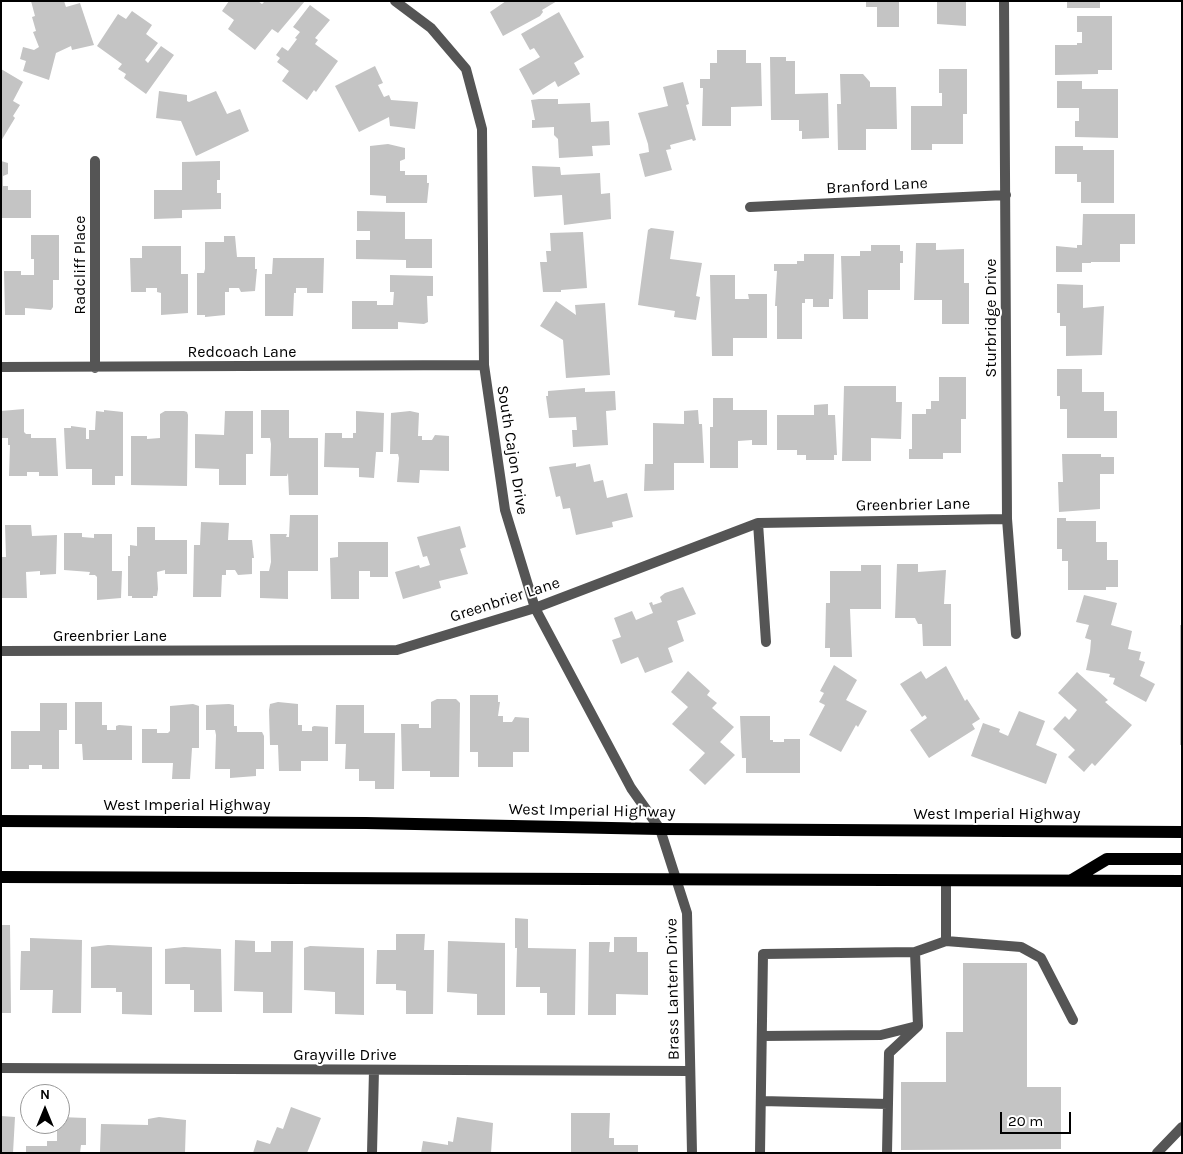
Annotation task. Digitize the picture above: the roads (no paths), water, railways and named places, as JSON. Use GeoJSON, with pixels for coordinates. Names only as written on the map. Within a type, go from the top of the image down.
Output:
{"type":"FeatureCollection","features":[{"type":"Feature","properties":{"kind":"main road","name":"West Imperial Highway"},"geometry":{"type":"LineString","coordinates":[[1,821],[356,823],[660,829],[1182,832]]}},
{"type":"Feature","properties":{"kind":"main road"},"geometry":{"type":"LineString","coordinates":[[1072,880],[1107,859],[1182,859]]}},
{"type":"Feature","properties":{"kind":"main road"},"geometry":{"type":"LineString","coordinates":[[1,877],[1182,881]]}},
{"type":"Feature","properties":{"kind":"street","name":"South Cajon Drive"},"geometry":{"type":"LineString","coordinates":[[395,1],[430,28],[466,69],[482,129],[484,365],[505,510],[535,608],[631,788],[660,829]]}},
{"type":"Feature","properties":{"kind":"street","name":"Sturbridge Drive"},"geometry":{"type":"LineString","coordinates":[[1004,1],[1007,519],[1016,634]]}},
{"type":"Feature","properties":{"kind":"street","name":"Radcliff Place"},"geometry":{"type":"LineString","coordinates":[[95,161],[95,368]]}},
{"type":"Feature","properties":{"kind":"street","name":"Branford Lane"},"geometry":{"type":"LineString","coordinates":[[750,207],[1006,195]]}},
{"type":"Feature","properties":{"kind":"street","name":"Redcoach Lane"},"geometry":{"type":"LineString","coordinates":[[1,367],[484,365]]}},
{"type":"Feature","properties":{"kind":"street","name":"Greenbrier Lane"},"geometry":{"type":"LineString","coordinates":[[1,651],[397,650],[535,608],[758,523],[1007,519]]}},
{"type":"Feature","properties":{"kind":"street"},"geometry":{"type":"LineString","coordinates":[[758,523],[766,642]]}},
{"type":"Feature","properties":{"kind":"street","name":"Brass Lantern Drive"},"geometry":{"type":"LineString","coordinates":[[660,829],[687,912],[692,1153]]}},
{"type":"Feature","properties":{"kind":"street"},"geometry":{"type":"LineString","coordinates":[[946,880],[946,941]]}},
{"type":"Feature","properties":{"kind":"street"},"geometry":{"type":"LineString","coordinates":[[760,1153],[762,954],[914,952],[946,941],[1021,946],[1042,958],[1073,1020]]}},
{"type":"Feature","properties":{"kind":"street"},"geometry":{"type":"LineString","coordinates":[[914,952],[918,1026]]}},
{"type":"Feature","properties":{"kind":"street"},"geometry":{"type":"LineString","coordinates":[[762,1036],[881,1035],[918,1026]]}},
{"type":"Feature","properties":{"kind":"street"},"geometry":{"type":"LineString","coordinates":[[887,1153],[889,1053],[918,1026]]}},
{"type":"Feature","properties":{"kind":"street","name":"Grayville Drive"},"geometry":{"type":"LineString","coordinates":[[1,1068],[689,1071]]}},
{"type":"Feature","properties":{"kind":"street"},"geometry":{"type":"LineString","coordinates":[[372,1153],[374,1070]]}},
{"type":"Feature","properties":{"kind":"street"},"geometry":{"type":"LineString","coordinates":[[760,1101],[888,1104]]}},
{"type":"Feature","properties":{"kind":"street"},"geometry":{"type":"LineString","coordinates":[[1157,1153],[1182,1128]]}}]}
